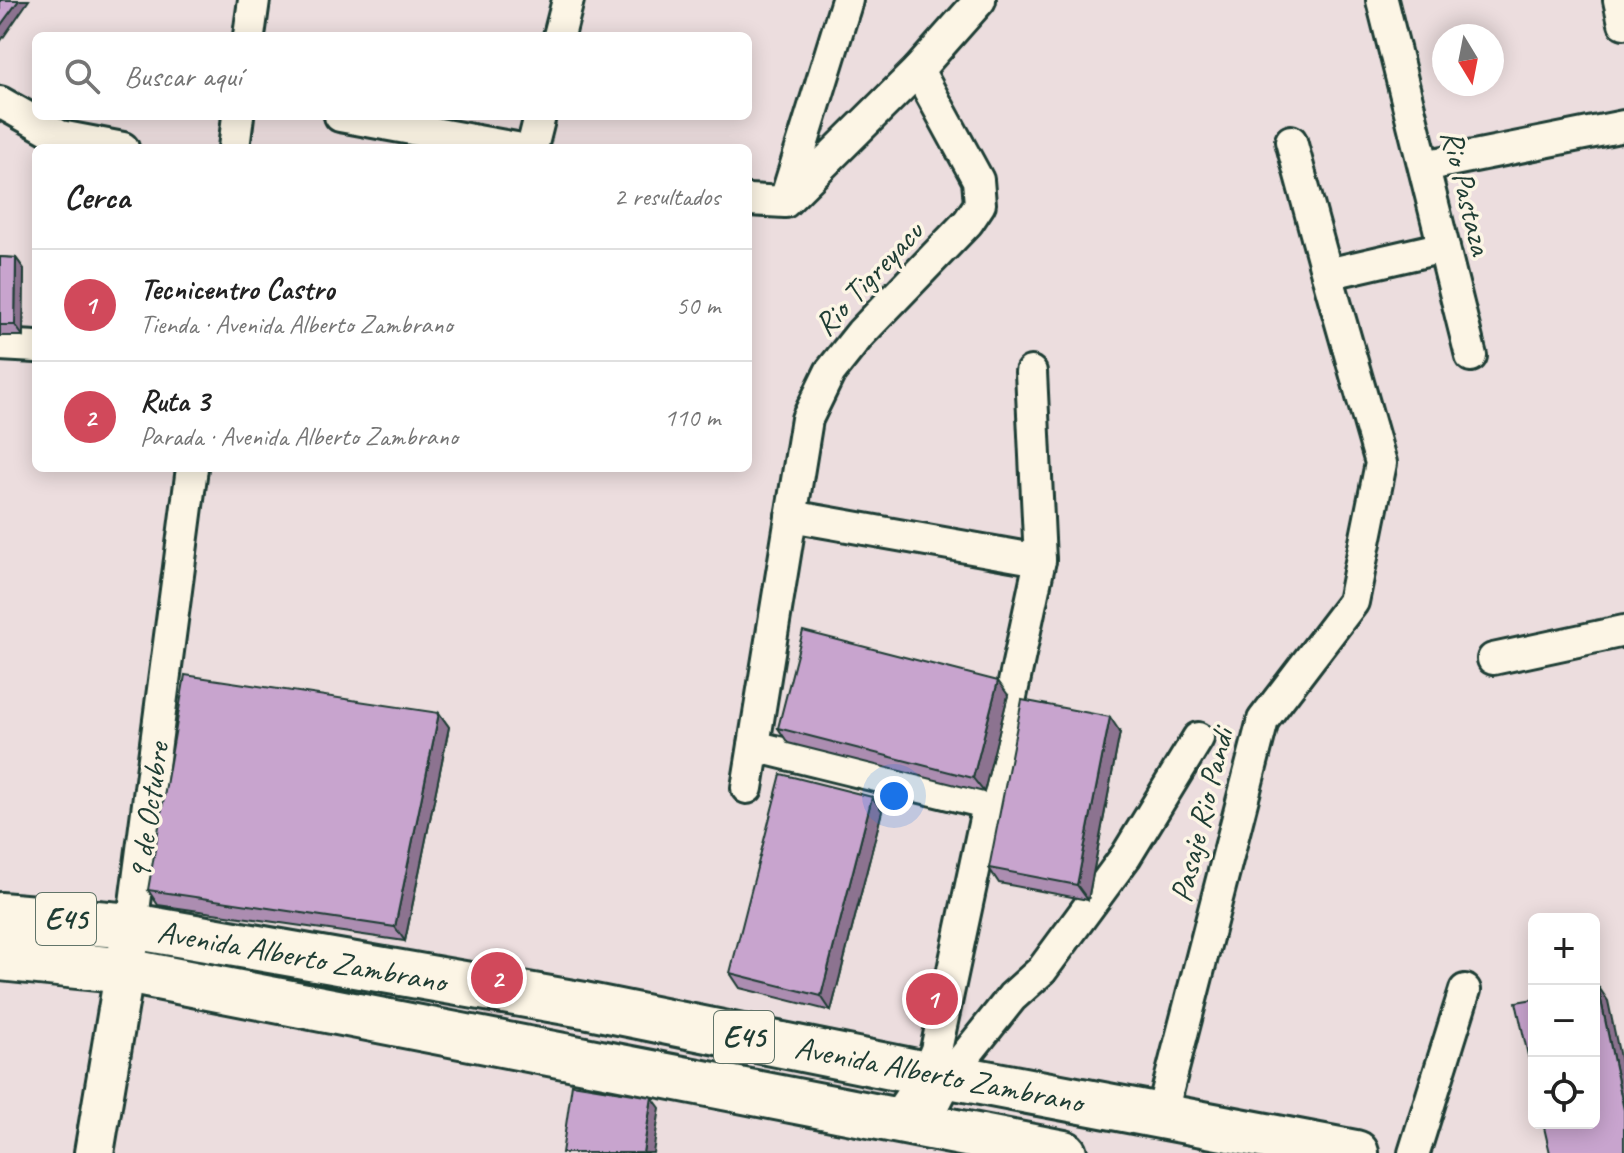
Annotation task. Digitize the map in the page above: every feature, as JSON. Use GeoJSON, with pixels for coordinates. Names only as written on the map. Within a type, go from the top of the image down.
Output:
{"type":"FeatureCollection","features":[{"type":"Feature","properties":{"kind":"highway","name":"Avenida Alberto Zambrano"},"geometry":{"type":"LineString","coordinates":[[0,915],[361,951],[584,1005],[1356,1153]]}},
{"type":"Feature","properties":{"kind":"highway","name":"Avenida Alberto Zambrano"},"geometry":{"type":"LineString","coordinates":[[0,958],[126,971],[1064,1153]]}},
{"type":"Feature","properties":{"kind":"main road","name":"9 de Octubre"},"geometry":{"type":"LineString","coordinates":[[94,1153],[132,926]]}},
{"type":"Feature","properties":{"kind":"street"},"geometry":{"type":"LineString","coordinates":[[250,32],[254,0]]}},
{"type":"Feature","properties":{"kind":"street"},"geometry":{"type":"LineString","coordinates":[[560,32],[568,0]]}},
{"type":"Feature","properties":{"kind":"street"},"geometry":{"type":"LineString","coordinates":[[785,202],[847,0]]}},
{"type":"Feature","properties":{"kind":"street"},"geometry":{"type":"LineString","coordinates":[[752,200],[785,202],[918,70],[980,0]]}},
{"type":"Feature","properties":{"kind":"street","name":"Rio Pastaza"},"geometry":{"type":"LineString","coordinates":[[1382,0],[1471,356]]}},
{"type":"Feature","properties":{"kind":"street"},"geometry":{"type":"LineString","coordinates":[[1619,0],[1624,23]]}},
{"type":"Feature","properties":{"kind":"street","name":"Rio Tigreyacu"},"geometry":{"type":"LineString","coordinates":[[747,788],[807,419],[830,372],[861,333],[958,233],[980,204],[978,180],[918,70]]}},
{"type":"Feature","properties":{"kind":"street"},"geometry":{"type":"LineString","coordinates":[[0,102],[60,136],[102,144]]}},
{"type":"Feature","properties":{"kind":"street"},"geometry":{"type":"LineString","coordinates":[[234,144],[238,120]]}},
{"type":"Feature","properties":{"kind":"street"},"geometry":{"type":"LineString","coordinates":[[362,120],[494,144]]}},
{"type":"Feature","properties":{"kind":"street"},"geometry":{"type":"LineString","coordinates":[[533,144],[539,120]]}},
{"type":"Feature","properties":{"kind":"street"},"geometry":{"type":"LineString","coordinates":[[1424,166],[1624,126]]}},
{"type":"Feature","properties":{"kind":"street"},"geometry":{"type":"LineString","coordinates":[[1291,141],[1327,274],[1444,247]]}},
{"type":"Feature","properties":{"kind":"street","name":"Pasaje Rio Pandi"},"geometry":{"type":"LineString","coordinates":[[1161,1116],[1263,720],[1353,602],[1381,463],[1327,274]]}},
{"type":"Feature","properties":{"kind":"street"},"geometry":{"type":"LineString","coordinates":[[0,345],[32,347]]}},
{"type":"Feature","properties":{"kind":"street"},"geometry":{"type":"LineString","coordinates":[[938,1075],[936,1050],[1040,560],[1031,372]]}},
{"type":"Feature","properties":{"kind":"street","name":"9 de Octubre"},"geometry":{"type":"LineString","coordinates":[[132,926],[191,472]]}},
{"type":"Feature","properties":{"kind":"street"},"geometry":{"type":"LineString","coordinates":[[791,516],[1040,560]]}},
{"type":"Feature","properties":{"kind":"street"},"geometry":{"type":"LineString","coordinates":[[1493,659],[1624,631]]}},
{"type":"Feature","properties":{"kind":"street"},"geometry":{"type":"LineString","coordinates":[[909,1124],[938,1075],[1042,970],[1126,856],[1198,738]]}},
{"type":"Feature","properties":{"kind":"street"},"geometry":{"type":"LineString","coordinates":[[754,746],[990,804]]}},
{"type":"Feature","properties":{"kind":"street"},"geometry":{"type":"LineString","coordinates":[[1414,1153],[1465,990]]}},
{"type":"Feature","properties":{"kind":"building"},"geometry":{"type":"Polygon","coordinates":[[[0,0],[19,0],[0,26],[0,0]]]}},
{"type":"Feature","properties":{"kind":"building"},"geometry":{"type":"Polygon","coordinates":[[[0,257],[16,258],[15,325],[0,325],[0,257]]]}},
{"type":"Feature","properties":{"kind":"building"},"geometry":{"type":"Polygon","coordinates":[[[803,631],[998,681],[973,778],[778,728],[803,631]]]}},
{"type":"Feature","properties":{"kind":"building"},"geometry":{"type":"Polygon","coordinates":[[[185,675],[439,713],[395,927],[148,890],[185,675]]]}},
{"type":"Feature","properties":{"kind":"building"},"geometry":{"type":"Polygon","coordinates":[[[1022,700],[1110,717],[1077,885],[989,868],[1022,700]]]}},
{"type":"Feature","properties":{"kind":"building"},"geometry":{"type":"Polygon","coordinates":[[[781,774],[872,797],[821,996],[730,973],[781,774]]]}},
{"type":"Feature","properties":{"kind":"building"},"geometry":{"type":"Polygon","coordinates":[[[1600,996],[1624,1110],[1624,1153],[1550,1153],[1544,1129],[1600,1129],[1600,996]]]}},
{"type":"Feature","properties":{"kind":"building"},"geometry":{"type":"Polygon","coordinates":[[[1528,1000],[1528,1055],[1516,1002],[1528,1000]]]}},
{"type":"Feature","properties":{"kind":"building"},"geometry":{"type":"Polygon","coordinates":[[[572,1084],[652,1097],[643,1153],[562,1153],[572,1084]]]}},
{"type":"Feature","properties":{"kind":"place","name":"Ruta 3"},"geometry":{"type":"Point","coordinates":[497,978]}},
{"type":"Feature","properties":{"kind":"place","name":"Tecnicentro Castro"},"geometry":{"type":"Point","coordinates":[932,999]}}]}
